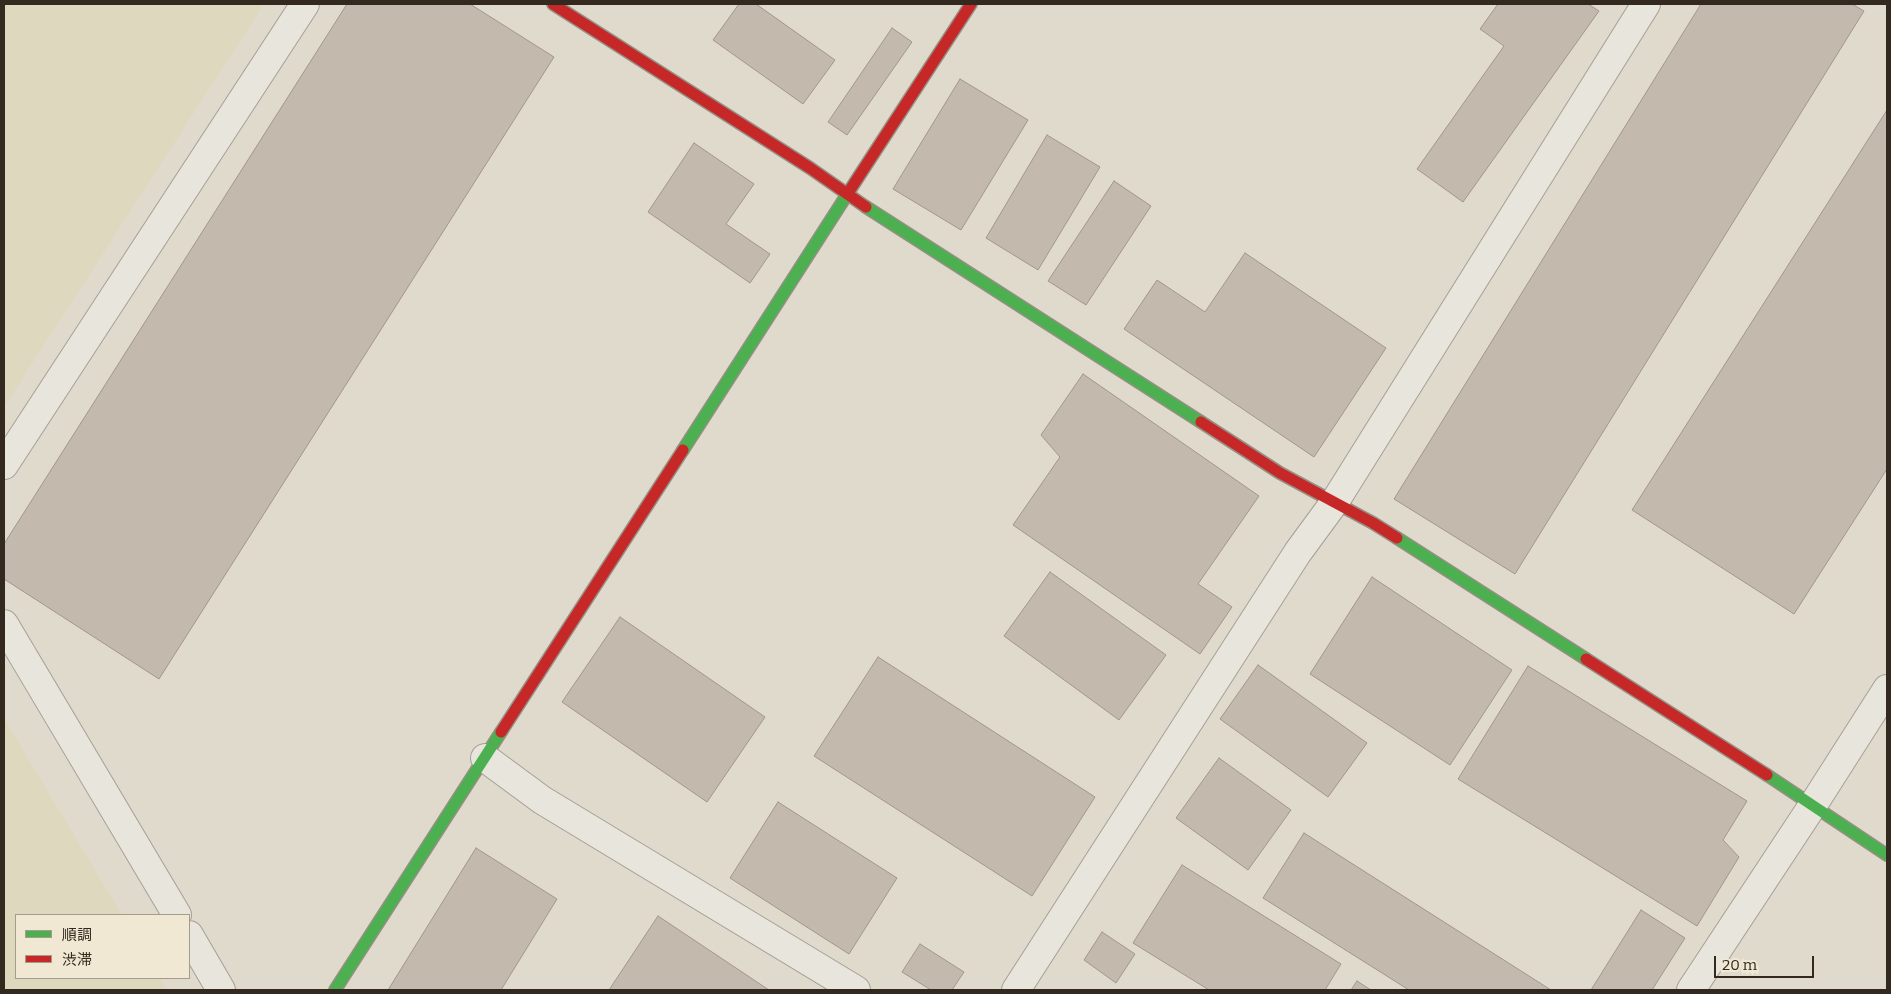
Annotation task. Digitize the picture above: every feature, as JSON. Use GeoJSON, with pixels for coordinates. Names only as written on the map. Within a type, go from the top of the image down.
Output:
{"type":"FeatureCollection","features":[{"type":"Feature","properties":{"kind":"street"},"geometry":{"type":"LineString","coordinates":[[4,465],[305,4]]}},
{"type":"Feature","properties":{"kind":"street"},"geometry":{"type":"LineString","coordinates":[[553,4],[810,168],[846,195],[1280,473],[1373,523],[1887,855]]}},
{"type":"Feature","properties":{"kind":"street"},"geometry":{"type":"LineString","coordinates":[[335,990],[846,195],[972,4]]}},
{"type":"Feature","properties":{"kind":"street"},"geometry":{"type":"LineString","coordinates":[[1016,990],[1298,552],[1334,503],[1646,4]]}},
{"type":"Feature","properties":{"kind":"street"},"geometry":{"type":"LineString","coordinates":[[4,624],[176,914]]}},
{"type":"Feature","properties":{"kind":"street"},"geometry":{"type":"LineString","coordinates":[[1691,990],[1813,806],[1887,689]]}},
{"type":"Feature","properties":{"kind":"street"},"geometry":{"type":"LineString","coordinates":[[485,758],[542,800],[856,990]]}},
{"type":"Feature","properties":{"kind":"street"},"geometry":{"type":"LineString","coordinates":[[190,937],[221,990]]}},
{"type":"Feature","properties":{"kind":"shaded area"},"geometry":{"type":"Polygon","coordinates":[[[4,4],[264,4],[4,407],[4,4]]]}},
{"type":"Feature","properties":{"kind":"shaded area"},"geometry":{"type":"Polygon","coordinates":[[[4,718],[121,914],[15,914],[15,979],[160,979],[167,990],[4,990],[4,718]]]}},
{"type":"Feature","properties":{"kind":"building"},"geometry":{"type":"Polygon","coordinates":[[[347,4],[470,4],[554,57],[159,679],[4,579],[4,544],[347,4]]]}},
{"type":"Feature","properties":{"kind":"building"},"geometry":{"type":"Polygon","coordinates":[[[739,4],[756,4],[835,60],[803,104],[713,40],[739,4]]]}},
{"type":"Feature","properties":{"kind":"building"},"geometry":{"type":"Polygon","coordinates":[[[1498,4],[1588,4],[1599,11],[1463,202],[1417,169],[1504,46],[1480,29],[1498,4]]]}},
{"type":"Feature","properties":{"kind":"building"},"geometry":{"type":"Polygon","coordinates":[[[1701,4],[1852,4],[1864,11],[1515,574],[1394,499],[1701,4]]]}},
{"type":"Feature","properties":{"kind":"building"},"geometry":{"type":"Polygon","coordinates":[[[892,28],[912,42],[847,135],[828,122],[892,28]]]}},
{"type":"Feature","properties":{"kind":"building"},"geometry":{"type":"Polygon","coordinates":[[[960,79],[1028,120],[961,230],[893,189],[960,79]]]}},
{"type":"Feature","properties":{"kind":"building"},"geometry":{"type":"Polygon","coordinates":[[[1887,110],[1887,469],[1794,614],[1632,510],[1887,110]]]}},
{"type":"Feature","properties":{"kind":"building"},"geometry":{"type":"Polygon","coordinates":[[[1047,135],[1100,167],[1038,270],[986,238],[1047,135]]]}},
{"type":"Feature","properties":{"kind":"building"},"geometry":{"type":"Polygon","coordinates":[[[694,143],[754,184],[726,224],[770,254],[750,283],[648,212],[694,143]]]}},
{"type":"Feature","properties":{"kind":"building"},"geometry":{"type":"Polygon","coordinates":[[[1114,181],[1151,206],[1086,305],[1048,281],[1114,181]]]}},
{"type":"Feature","properties":{"kind":"building"},"geometry":{"type":"Polygon","coordinates":[[[1245,253],[1386,348],[1314,457],[1124,329],[1157,280],[1205,312],[1245,253]]]}},
{"type":"Feature","properties":{"kind":"building"},"geometry":{"type":"Polygon","coordinates":[[[1083,374],[1259,496],[1198,584],[1232,607],[1200,654],[1013,525],[1060,457],[1041,435],[1083,374]]]}},
{"type":"Feature","properties":{"kind":"building"},"geometry":{"type":"Polygon","coordinates":[[[1050,572],[1166,655],[1119,720],[1004,636],[1050,572]]]}},
{"type":"Feature","properties":{"kind":"building"},"geometry":{"type":"Polygon","coordinates":[[[1372,577],[1512,670],[1450,765],[1310,674],[1372,577]]]}},
{"type":"Feature","properties":{"kind":"building"},"geometry":{"type":"Polygon","coordinates":[[[620,617],[765,717],[707,802],[562,702],[620,617]]]}},
{"type":"Feature","properties":{"kind":"building"},"geometry":{"type":"Polygon","coordinates":[[[878,657],[1095,797],[1032,896],[814,756],[878,657]]]}},
{"type":"Feature","properties":{"kind":"building"},"geometry":{"type":"Polygon","coordinates":[[[1258,665],[1367,743],[1328,797],[1220,719],[1258,665]]]}},
{"type":"Feature","properties":{"kind":"building"},"geometry":{"type":"Polygon","coordinates":[[[1528,666],[1747,801],[1723,840],[1739,857],[1697,926],[1458,779],[1528,666]]]}},
{"type":"Feature","properties":{"kind":"building"},"geometry":{"type":"Polygon","coordinates":[[[1219,758],[1291,810],[1248,870],[1176,818],[1219,758]]]}},
{"type":"Feature","properties":{"kind":"building"},"geometry":{"type":"Polygon","coordinates":[[[778,802],[897,878],[849,954],[730,878],[778,802]]]}},
{"type":"Feature","properties":{"kind":"building"},"geometry":{"type":"Polygon","coordinates":[[[1304,833],[1551,990],[1409,990],[1263,898],[1304,833]]]}},
{"type":"Feature","properties":{"kind":"building"},"geometry":{"type":"Polygon","coordinates":[[[476,848],[557,899],[501,990],[388,990],[476,848]]]}},
{"type":"Feature","properties":{"kind":"building"},"geometry":{"type":"Polygon","coordinates":[[[1182,865],[1341,964],[1325,990],[1209,990],[1133,943],[1182,865]]]}},
{"type":"Feature","properties":{"kind":"building"},"geometry":{"type":"Polygon","coordinates":[[[1641,910],[1685,938],[1652,990],[1591,990],[1641,910]]]}},
{"type":"Feature","properties":{"kind":"building"},"geometry":{"type":"Polygon","coordinates":[[[658,916],[769,990],[609,990],[658,916]]]}},
{"type":"Feature","properties":{"kind":"building"},"geometry":{"type":"Polygon","coordinates":[[[1102,932],[1135,954],[1116,983],[1084,960],[1102,932]]]}},
{"type":"Feature","properties":{"kind":"building"},"geometry":{"type":"Polygon","coordinates":[[[920,944],[964,972],[952,990],[931,990],[902,972],[920,944]]]}},
{"type":"Feature","properties":{"kind":"building"},"geometry":{"type":"Polygon","coordinates":[[[1357,981],[1371,990],[1351,990],[1357,981]]]}},
{"type":"Feature","properties":{"kind":"traffic: fast"},"geometry":{"type":"LineString","coordinates":[[683,450],[850,190]]}},
{"type":"Feature","properties":{"kind":"traffic: fast"},"geometry":{"type":"LineString","coordinates":[[866,207],[1201,422]]}},
{"type":"Feature","properties":{"kind":"traffic: fast"},"geometry":{"type":"LineString","coordinates":[[1397,538],[1586,659]]}},
{"type":"Feature","properties":{"kind":"traffic: fast"},"geometry":{"type":"LineString","coordinates":[[335,990],[501,732]]}},
{"type":"Feature","properties":{"kind":"traffic: fast"},"geometry":{"type":"LineString","coordinates":[[1767,775],[1887,855]]}},
{"type":"Feature","properties":{"kind":"traffic: jam"},"geometry":{"type":"LineString","coordinates":[[553,4],[810,168],[866,207]]}},
{"type":"Feature","properties":{"kind":"traffic: jam"},"geometry":{"type":"LineString","coordinates":[[850,190],[971,4]]}},
{"type":"Feature","properties":{"kind":"traffic: jam"},"geometry":{"type":"LineString","coordinates":[[1201,422],[1280,473],[1397,538]]}},
{"type":"Feature","properties":{"kind":"traffic: jam"},"geometry":{"type":"LineString","coordinates":[[501,732],[683,450]]}},
{"type":"Feature","properties":{"kind":"traffic: jam"},"geometry":{"type":"LineString","coordinates":[[1586,659],[1767,775]]}}]}
